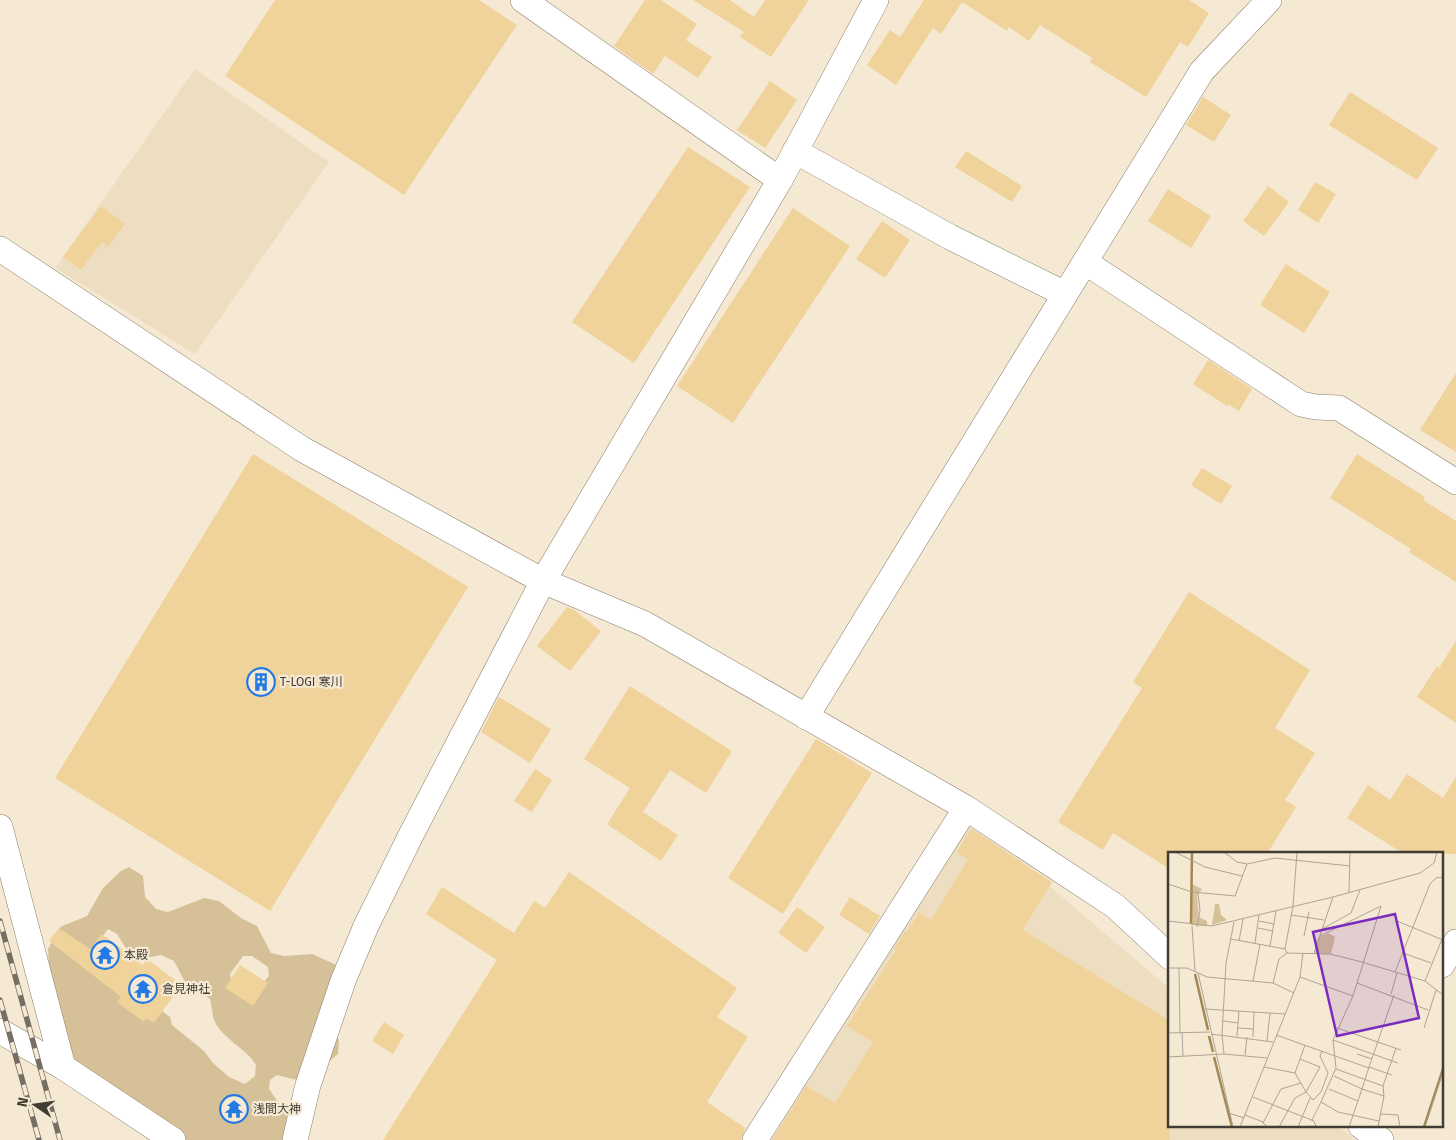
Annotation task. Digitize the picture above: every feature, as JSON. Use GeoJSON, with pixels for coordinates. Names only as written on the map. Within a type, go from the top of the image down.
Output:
{"type":"FeatureCollection","features":[{"type":"Feature","properties":{"kind":"street"},"geometry":{"type":"LineString","coordinates":[[523,0],[549,7],[780,180]]}},
{"type":"Feature","properties":{"kind":"street"},"geometry":{"type":"LineString","coordinates":[[295,1140],[308,1085],[343,981],[366,926],[412,833],[543,581],[780,180],[876,0]]}},
{"type":"Feature","properties":{"kind":"street"},"geometry":{"type":"LineString","coordinates":[[806,716],[1202,71],[1269,0]]}},
{"type":"Feature","properties":{"kind":"street"},"geometry":{"type":"LineString","coordinates":[[795,151],[950,236],[1065,294]]}},
{"type":"Feature","properties":{"kind":"street"},"geometry":{"type":"LineString","coordinates":[[0,249],[302,449],[543,581],[645,624],[966,808],[1115,906],[1168,955]]}},
{"type":"Feature","properties":{"kind":"street"},"geometry":{"type":"LineString","coordinates":[[1085,262],[1300,404],[1339,408],[1456,482]]}},
{"type":"Feature","properties":{"kind":"street"},"geometry":{"type":"LineString","coordinates":[[755,1140],[966,808]]}},
{"type":"Feature","properties":{"kind":"street"},"geometry":{"type":"LineString","coordinates":[[0,827],[63,1067]]}},
{"type":"Feature","properties":{"kind":"street"},"geometry":{"type":"LineString","coordinates":[[1444,962],[1456,942]]}},
{"type":"Feature","properties":{"kind":"street"},"geometry":{"type":"LineString","coordinates":[[0,1031],[63,1067],[173,1140]]}},
{"type":"Feature","properties":{"kind":"street"},"geometry":{"type":"LineString","coordinates":[[1363,1128],[1381,1140]]}},
{"type":"Feature","properties":{"kind":"shaded area"},"geometry":{"type":"Polygon","coordinates":[[[195,69],[329,162],[195,354],[55,268],[195,69]]]}},
{"type":"Feature","properties":{"kind":"shaded area"},"geometry":{"type":"Polygon","coordinates":[[[971,819],[1168,987],[1168,1128],[1340,1128],[1355,1140],[771,1140],[971,819]]]}},
{"type":"Feature","properties":{"kind":"shaded area"},"geometry":{"type":"Polygon","coordinates":[[[129,867],[143,876],[145,897],[156,909],[168,912],[204,898],[219,901],[241,918],[257,926],[271,953],[284,956],[312,954],[341,967],[335,1028],[339,1041],[338,1054],[305,1082],[277,1075],[270,1080],[269,1089],[289,1118],[291,1140],[178,1140],[83,1072],[66,1046],[61,1009],[49,965],[48,949],[60,927],[87,916],[103,888],[121,871],[129,867]],[[108,929],[93,949],[151,1003],[170,1017],[172,1025],[204,1051],[213,1063],[229,1077],[245,1084],[255,1076],[256,1065],[252,1059],[224,1034],[215,1022],[210,999],[184,980],[174,961],[161,955],[141,959],[125,947],[117,934],[108,929]],[[243,956],[230,974],[231,980],[262,984],[269,976],[268,967],[252,956],[243,956]]]}},
{"type":"Feature","properties":{"kind":"building"},"geometry":{"type":"Polygon","coordinates":[[[275,0],[479,0],[517,25],[404,195],[225,76],[275,0]]]}},
{"type":"Feature","properties":{"kind":"building"},"geometry":{"type":"Polygon","coordinates":[[[645,0],[661,0],[697,24],[686,40],[712,57],[698,78],[665,56],[653,74],[614,46],[645,0]]]}},
{"type":"Feature","properties":{"kind":"building"},"geometry":{"type":"Polygon","coordinates":[[[693,0],[730,0],[754,17],[765,0],[809,0],[771,57],[740,37],[744,32],[693,0]]]}},
{"type":"Feature","properties":{"kind":"building"},"geometry":{"type":"Polygon","coordinates":[[[924,0],[1189,0],[1209,13],[1188,47],[1180,42],[1146,97],[1090,62],[1092,58],[1040,25],[1029,41],[1009,27],[1007,31],[962,2],[941,34],[933,28],[896,85],[867,65],[890,30],[900,37],[924,0]]]}},
{"type":"Feature","properties":{"kind":"building"},"geometry":{"type":"Polygon","coordinates":[[[770,81],[797,100],[765,148],[737,130],[770,81]]]}},
{"type":"Feature","properties":{"kind":"building"},"geometry":{"type":"Polygon","coordinates":[[[1350,92],[1438,148],[1417,180],[1329,125],[1350,92]]]}},
{"type":"Feature","properties":{"kind":"building"},"geometry":{"type":"Polygon","coordinates":[[[1203,97],[1231,115],[1214,142],[1186,125],[1203,97]]]}},
{"type":"Feature","properties":{"kind":"building"},"geometry":{"type":"Polygon","coordinates":[[[688,147],[750,187],[634,363],[572,322],[688,147]]]}},
{"type":"Feature","properties":{"kind":"building"},"geometry":{"type":"Polygon","coordinates":[[[966,151],[1022,186],[1012,202],[955,167],[966,151]]]}},
{"type":"Feature","properties":{"kind":"building"},"geometry":{"type":"Polygon","coordinates":[[[1315,182],[1336,194],[1318,223],[1298,210],[1315,182]]]}},
{"type":"Feature","properties":{"kind":"building"},"geometry":{"type":"Polygon","coordinates":[[[1268,186],[1289,202],[1264,236],[1243,221],[1268,186]]]}},
{"type":"Feature","properties":{"kind":"building"},"geometry":{"type":"Polygon","coordinates":[[[1168,189],[1211,216],[1191,248],[1148,221],[1168,189]]]}},
{"type":"Feature","properties":{"kind":"building"},"geometry":{"type":"Polygon","coordinates":[[[101,206],[125,224],[108,247],[102,242],[81,270],[63,257],[101,206]]]}},
{"type":"Feature","properties":{"kind":"building"},"geometry":{"type":"Polygon","coordinates":[[[793,208],[850,246],[733,423],[677,386],[793,208]]]}},
{"type":"Feature","properties":{"kind":"building"},"geometry":{"type":"Polygon","coordinates":[[[882,221],[910,240],[885,278],[856,259],[882,221]]]}},
{"type":"Feature","properties":{"kind":"building"},"geometry":{"type":"Polygon","coordinates":[[[1286,264],[1330,292],[1304,333],[1260,305],[1286,264]]]}},
{"type":"Feature","properties":{"kind":"building"},"geometry":{"type":"Polygon","coordinates":[[[1208,360],[1252,389],[1239,411],[1228,404],[1227,406],[1193,384],[1208,360]]]}},
{"type":"Feature","properties":{"kind":"building"},"geometry":{"type":"Polygon","coordinates":[[[1456,373],[1456,452],[1420,430],[1456,373]]]}},
{"type":"Feature","properties":{"kind":"building","name":"T-LOGI 寒川"},"geometry":{"type":"Polygon","coordinates":[[[253,454],[468,587],[270,911],[55,778],[253,454]]]}},
{"type":"Feature","properties":{"kind":"building"},"geometry":{"type":"Polygon","coordinates":[[[1357,454],[1425,497],[1423,500],[1456,521],[1456,582],[1409,552],[1411,549],[1330,498],[1357,454]]]}},
{"type":"Feature","properties":{"kind":"building"},"geometry":{"type":"Polygon","coordinates":[[[1202,468],[1232,486],[1221,504],[1191,485],[1202,468]]]}},
{"type":"Feature","properties":{"kind":"building"},"geometry":{"type":"Polygon","coordinates":[[[1189,592],[1310,670],[1275,728],[1315,753],[1285,800],[1296,807],[1268,852],[1168,852],[1168,868],[1113,833],[1103,850],[1058,822],[1142,688],[1133,682],[1189,592]]]}},
{"type":"Feature","properties":{"kind":"building"},"geometry":{"type":"Polygon","coordinates":[[[567,607],[574,610],[601,631],[570,671],[537,646],[567,607]]]}},
{"type":"Feature","properties":{"kind":"building"},"geometry":{"type":"Polygon","coordinates":[[[1456,641],[1456,723],[1417,697],[1456,641]]]}},
{"type":"Feature","properties":{"kind":"building"},"geometry":{"type":"Polygon","coordinates":[[[630,686],[732,751],[706,793],[670,770],[643,812],[678,835],[661,861],[607,824],[630,788],[584,759],[630,686]]]}},
{"type":"Feature","properties":{"kind":"building"},"geometry":{"type":"Polygon","coordinates":[[[499,697],[551,729],[530,763],[481,732],[499,697]]]}},
{"type":"Feature","properties":{"kind":"building"},"geometry":{"type":"Polygon","coordinates":[[[816,739],[872,773],[783,914],[728,878],[816,739]]]}},
{"type":"Feature","properties":{"kind":"building"},"geometry":{"type":"Polygon","coordinates":[[[535,769],[552,780],[532,812],[514,801],[535,769]]]}},
{"type":"Feature","properties":{"kind":"building"},"geometry":{"type":"Polygon","coordinates":[[[1407,774],[1443,798],[1456,777],[1456,854],[1444,854],[1444,852],[1401,852],[1347,818],[1368,785],[1390,800],[1407,774]]]}},
{"type":"Feature","properties":{"kind":"building"},"geometry":{"type":"Polygon","coordinates":[[[971,829],[1052,882],[1023,930],[1168,1020],[1168,1128],[1170,1128],[1170,1140],[772,1140],[806,1086],[835,1103],[873,1042],[847,1026],[896,950],[894,949],[905,931],[907,932],[919,912],[931,920],[968,860],[957,852],[971,829]]]}},
{"type":"Feature","properties":{"kind":"building"},"geometry":{"type":"Polygon","coordinates":[[[569,872],[737,988],[717,1017],[748,1037],[707,1102],[745,1128],[741,1140],[383,1140],[497,960],[426,914],[442,887],[514,933],[534,901],[545,908],[569,872]]]}},
{"type":"Feature","properties":{"kind":"building"},"geometry":{"type":"Polygon","coordinates":[[[850,897],[880,916],[869,934],[839,915],[850,897]]]}},
{"type":"Feature","properties":{"kind":"building"},"geometry":{"type":"Polygon","coordinates":[[[797,907],[825,927],[806,953],[778,933],[797,907]]]}},
{"type":"Feature","properties":{"kind":"building"},"geometry":{"type":"Polygon","coordinates":[[[59,928],[90,949],[102,934],[143,965],[147,959],[175,980],[171,986],[177,991],[154,1023],[146,1018],[144,1022],[117,1002],[121,997],[49,941],[59,928]]]}},
{"type":"Feature","properties":{"kind":"building"},"geometry":{"type":"Polygon","coordinates":[[[240,965],[268,983],[253,1006],[225,988],[240,965]]]}},
{"type":"Feature","properties":{"kind":"building"},"geometry":{"type":"Polygon","coordinates":[[[384,1022],[404,1035],[393,1054],[372,1041],[384,1022]]]}},
{"type":"Feature","properties":{"kind":"railway"},"geometry":{"type":"LineString","coordinates":[[0,921],[60,1140]]}},
{"type":"Feature","properties":{"kind":"railway"},"geometry":{"type":"LineString","coordinates":[[0,1000],[39,1140]]}},
{"type":"Feature","properties":{"kind":"place","name":"T-LOGI 寒川"},"geometry":{"type":"Point","coordinates":[261,682]}},
{"type":"Feature","properties":{"kind":"place","name":"本殿"},"geometry":{"type":"Point","coordinates":[105,955]}},
{"type":"Feature","properties":{"kind":"place","name":"倉見神社"},"geometry":{"type":"Point","coordinates":[143,989]}},
{"type":"Feature","properties":{"kind":"place","name":"浅間大神"},"geometry":{"type":"Point","coordinates":[234,1109]}}]}
